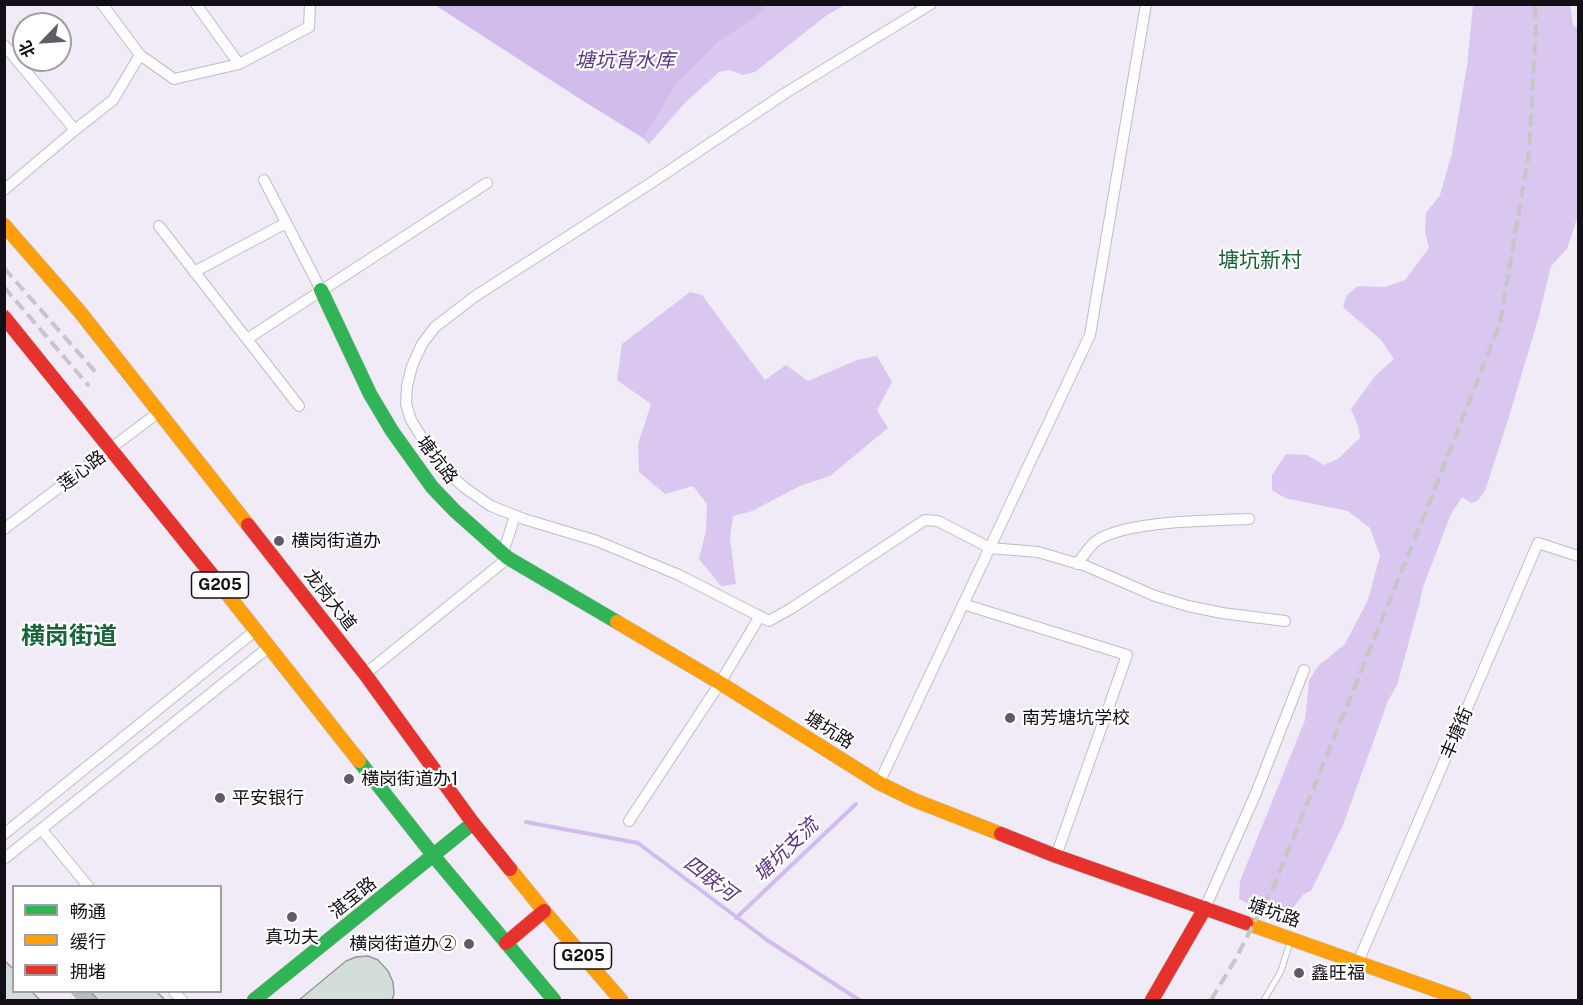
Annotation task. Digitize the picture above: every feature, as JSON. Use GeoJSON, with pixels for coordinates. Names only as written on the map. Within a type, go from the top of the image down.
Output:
{"type":"FeatureCollection","features":[{"type":"Feature","properties":{"kind":"main road","name":"龙岗大道"},"geometry":{"type":"LineString","coordinates":[[4,225],[80,312],[365,674],[473,823],[544,911],[621,1000]]}},
{"type":"Feature","properties":{"kind":"main road","name":"塘坑路"},"geometry":{"type":"LineString","coordinates":[[321,290],[370,394],[392,431],[432,487],[455,511],[506,555],[720,683],[879,783],[914,800],[1056,856],[1464,1000]]}},
{"type":"Feature","properties":{"kind":"main road","name":"G205"},"geometry":{"type":"LineString","coordinates":[[4,317],[256,630],[433,855],[554,1000]]}},
{"type":"Feature","properties":{"kind":"main road","name":"湛宝路"},"geometry":{"type":"LineString","coordinates":[[254,1000],[473,823]]}},
{"type":"Feature","properties":{"kind":"main road"},"geometry":{"type":"LineString","coordinates":[[1152,1000],[1205,908]]}},
{"type":"Feature","properties":{"kind":"main road"},"geometry":{"type":"LineString","coordinates":[[506,943],[544,911]]}},
{"type":"Feature","properties":{"kind":"street"},"geometry":{"type":"LineString","coordinates":[[102,4],[140,55],[174,79],[239,64],[309,27],[310,4]]}},
{"type":"Feature","properties":{"kind":"street"},"geometry":{"type":"LineString","coordinates":[[195,4],[239,64]]}},
{"type":"Feature","properties":{"kind":"street"},"geometry":{"type":"LineString","coordinates":[[931,4],[787,92],[474,297],[435,327],[422,344],[412,366],[407,386],[406,404],[411,420],[430,451],[446,471],[491,506],[515,516],[597,541],[679,575],[768,621],[792,608],[925,520],[938,521],[990,548],[1038,552],[1077,564],[1155,596],[1188,606],[1222,614],[1285,621]]}},
{"type":"Feature","properties":{"kind":"street"},"geometry":{"type":"LineString","coordinates":[[879,783],[1090,335],[1146,4]]}},
{"type":"Feature","properties":{"kind":"street"},"geometry":{"type":"LineString","coordinates":[[4,45],[75,130]]}},
{"type":"Feature","properties":{"kind":"street"},"geometry":{"type":"LineString","coordinates":[[4,190],[113,100],[140,55]]}},
{"type":"Feature","properties":{"kind":"street"},"geometry":{"type":"LineString","coordinates":[[264,180],[321,290]]}},
{"type":"Feature","properties":{"kind":"street"},"geometry":{"type":"LineString","coordinates":[[247,339],[487,183]]}},
{"type":"Feature","properties":{"kind":"street"},"geometry":{"type":"LineString","coordinates":[[194,272],[286,223]]}},
{"type":"Feature","properties":{"kind":"street"},"geometry":{"type":"LineString","coordinates":[[159,226],[299,406]]}},
{"type":"Feature","properties":{"kind":"street","name":"莲心路"},"geometry":{"type":"LineString","coordinates":[[4,529],[159,412]]}},
{"type":"Feature","properties":{"kind":"street"},"geometry":{"type":"LineString","coordinates":[[365,674],[506,555],[515,516]]}},
{"type":"Feature","properties":{"kind":"street"},"geometry":{"type":"LineString","coordinates":[[1077,564],[1093,543],[1104,536],[1124,530],[1148,525],[1249,519]]}},
{"type":"Feature","properties":{"kind":"street","name":"丰塘街"},"geometry":{"type":"LineString","coordinates":[[1358,962],[1538,543],[1578,556]]}},
{"type":"Feature","properties":{"kind":"street"},"geometry":{"type":"LineString","coordinates":[[963,604],[1127,655],[1056,856]]}},
{"type":"Feature","properties":{"kind":"street"},"geometry":{"type":"LineString","coordinates":[[629,821],[720,683],[760,616]]}},
{"type":"Feature","properties":{"kind":"street"},"geometry":{"type":"LineString","coordinates":[[4,834],[256,630]]}},
{"type":"Feature","properties":{"kind":"street"},"geometry":{"type":"LineString","coordinates":[[4,859],[269,647]]}},
{"type":"Feature","properties":{"kind":"street"},"geometry":{"type":"LineString","coordinates":[[1205,908],[1256,793],[1304,670]]}},
{"type":"Feature","properties":{"kind":"street"},"geometry":{"type":"LineString","coordinates":[[19,822],[31,838]]}},
{"type":"Feature","properties":{"kind":"street"},"geometry":{"type":"LineString","coordinates":[[41,829],[87,885]]}},
{"type":"Feature","properties":{"kind":"lane"},"geometry":{"type":"LineString","coordinates":[[1264,1000],[1281,971],[1291,938]]}},
{"type":"Feature","properties":{"kind":"shaded area"},"geometry":{"type":"Polygon","coordinates":[[[769,5],[845,5],[827,15],[755,72],[743,75],[729,70],[719,72],[685,103],[649,144],[643,138],[679,81],[719,41],[751,21],[769,5]]]}},
{"type":"Feature","properties":{"kind":"shaded area"},"geometry":{"type":"Polygon","coordinates":[[[1473,5],[1570,5],[1573,25],[1578,29],[1578,215],[1567,249],[1551,266],[1539,316],[1485,491],[1477,501],[1471,503],[1462,497],[1451,514],[1423,587],[1397,685],[1388,701],[1343,825],[1311,891],[1304,894],[1287,915],[1272,915],[1239,899],[1240,881],[1305,720],[1309,681],[1317,667],[1345,644],[1368,600],[1380,556],[1370,528],[1348,511],[1285,498],[1272,490],[1272,475],[1286,454],[1307,455],[1324,465],[1338,459],[1360,438],[1351,409],[1376,375],[1394,359],[1381,340],[1343,307],[1347,295],[1358,286],[1385,287],[1405,280],[1429,248],[1425,232],[1426,213],[1440,195],[1452,153],[1467,66],[1473,5]]]}},
{"type":"Feature","properties":{"kind":"shaded area"},"geometry":{"type":"Polygon","coordinates":[[[690,292],[702,295],[765,380],[786,365],[808,381],[857,360],[877,356],[892,382],[877,410],[888,428],[830,476],[802,485],[752,511],[733,516],[730,538],[736,584],[721,586],[699,559],[706,531],[707,504],[693,486],[665,494],[639,472],[638,444],[651,404],[617,380],[622,344],[690,292]]]}},
{"type":"Feature","properties":{"kind":"water","name":"塘坑背水库"},"geometry":{"type":"Polygon","coordinates":[[[435,5],[769,5],[751,21],[719,41],[679,81],[643,138],[435,5]]]}},
{"type":"Feature","properties":{"kind":"building"},"geometry":{"type":"Polygon","coordinates":[[[368,956],[378,960],[388,971],[393,982],[392,1000],[299,1000],[346,961],[368,956]]]}},
{"type":"Feature","properties":{"kind":"building"},"geometry":{"type":"Polygon","coordinates":[[[4,960],[12,968],[12,993],[33,993],[40,1000],[4,1000],[4,960]]]}},
{"type":"Feature","properties":{"kind":"building"},"geometry":{"type":"Polygon","coordinates":[[[92,993],[158,993],[165,1000],[98,1000],[92,993]]]}},
{"type":"Feature","properties":{"kind":"waterway","name":"塘坑支流"},"geometry":{"type":"LineString","coordinates":[[736,918],[856,804]]}},
{"type":"Feature","properties":{"kind":"waterway","name":"四联河"},"geometry":{"type":"LineString","coordinates":[[526,822],[638,843],[767,940],[859,1000]]}},
{"type":"Feature","properties":{"kind":"railway"},"geometry":{"type":"LineString","coordinates":[[1211,1000],[1235,960],[1275,883],[1500,323],[1529,152],[1536,27],[1535,4]]}},
{"type":"Feature","properties":{"kind":"railway"},"geometry":{"type":"LineString","coordinates":[[4,268],[99,376]]}},
{"type":"Feature","properties":{"kind":"railway"},"geometry":{"type":"LineString","coordinates":[[4,287],[89,386]]}},
{"type":"Feature","properties":{"kind":"traffic: fast"},"geometry":{"type":"LineString","coordinates":[[321,290],[370,394],[392,431],[432,487],[455,511],[508,558],[617,622]]}},
{"type":"Feature","properties":{"kind":"traffic: fast"},"geometry":{"type":"LineString","coordinates":[[359,761],[437,860],[554,1000]]}},
{"type":"Feature","properties":{"kind":"traffic: fast"},"geometry":{"type":"LineString","coordinates":[[254,1000],[473,823]]}},
{"type":"Feature","properties":{"kind":"traffic: slow"},"geometry":{"type":"LineString","coordinates":[[4,225],[80,312],[248,525]]}},
{"type":"Feature","properties":{"kind":"traffic: slow"},"geometry":{"type":"LineString","coordinates":[[213,576],[359,761]]}},
{"type":"Feature","properties":{"kind":"traffic: slow"},"geometry":{"type":"LineString","coordinates":[[617,622],[720,683],[879,783],[914,800],[1001,834]]}},
{"type":"Feature","properties":{"kind":"traffic: slow"},"geometry":{"type":"LineString","coordinates":[[510,869],[621,1000]]}},
{"type":"Feature","properties":{"kind":"traffic: slow"},"geometry":{"type":"LineString","coordinates":[[1246,923],[1464,1000]]}},
{"type":"Feature","properties":{"kind":"traffic: jam"},"geometry":{"type":"LineString","coordinates":[[4,317],[213,576]]}},
{"type":"Feature","properties":{"kind":"traffic: jam"},"geometry":{"type":"LineString","coordinates":[[248,525],[365,674],[473,823],[510,869]]}},
{"type":"Feature","properties":{"kind":"traffic: jam"},"geometry":{"type":"LineString","coordinates":[[1001,834],[1056,856],[1246,923]]}},
{"type":"Feature","properties":{"kind":"traffic: jam"},"geometry":{"type":"LineString","coordinates":[[1152,1000],[1205,908]]}},
{"type":"Feature","properties":{"kind":"traffic: jam"},"geometry":{"type":"LineString","coordinates":[[506,943],[544,911]]}},
{"type":"Feature","properties":{"kind":"place","name":"横岗街道办"},"geometry":{"type":"Point","coordinates":[279,541]}},
{"type":"Feature","properties":{"kind":"place","name":"南芳塘坑学校"},"geometry":{"type":"Point","coordinates":[1010,718]}},
{"type":"Feature","properties":{"kind":"place","name":"横岗街道办1"},"geometry":{"type":"Point","coordinates":[349,779]}},
{"type":"Feature","properties":{"kind":"place","name":"平安银行"},"geometry":{"type":"Point","coordinates":[220,798]}},
{"type":"Feature","properties":{"kind":"place","name":"真功夫"},"geometry":{"type":"Point","coordinates":[292,917]}},
{"type":"Feature","properties":{"kind":"place","name":"横岗街道办②"},"geometry":{"type":"Point","coordinates":[469,944]}},
{"type":"Feature","properties":{"kind":"place","name":"鑫旺福"},"geometry":{"type":"Point","coordinates":[1299,973]}},
{"type":"Feature","properties":{"kind":"district","name":"塘坑新村"},"geometry":{"type":"Point","coordinates":[1260,261]}},
{"type":"Feature","properties":{"kind":"district","name":"横岗街道"},"geometry":{"type":"Point","coordinates":[69,637]}}]}
